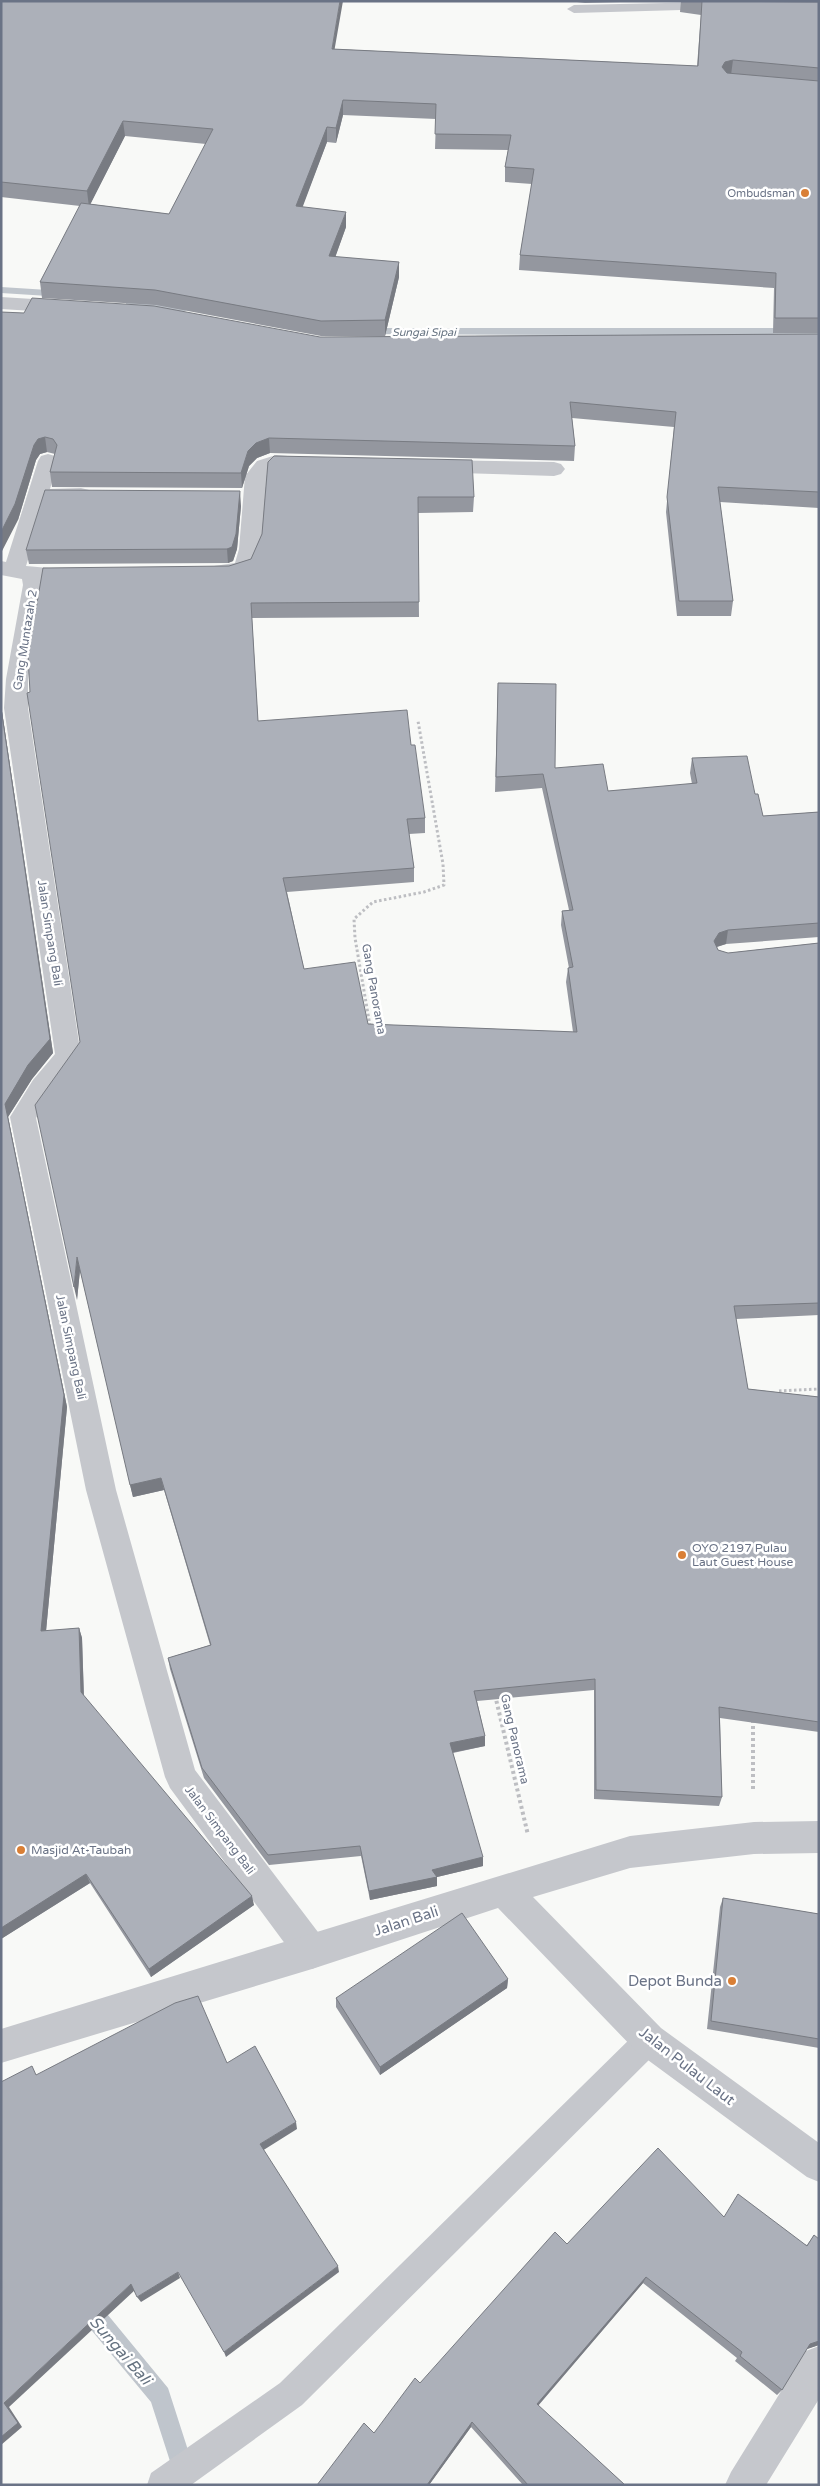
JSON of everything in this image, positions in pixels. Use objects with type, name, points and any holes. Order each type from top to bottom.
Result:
[{"type":"street","points":[[1,303],[88,309]]},
{"type":"street","name":"Gang Muntazah 2","points":[[16,708],[17,679],[34,585],[16,571],[48,461]]},
{"type":"street","points":[[192,572],[230,572],[244,567],[250,549],[245,497],[260,467],[270,462],[319,464]]},
{"type":"street","points":[[417,466],[554,469]]},
{"type":"street","points":[[38,496],[102,495]]},
{"type":"street","points":[[16,571],[70,573]]},
{"type":"street","name":"Jalan Simpang Bali","points":[[16,708],[34,839],[54,954],[68,1056],[42,1087],[23,1117],[101,1490],[181,1777],[312,1952]]},
{"type":"street","name":"Jalan Bali","points":[[1,2046],[312,1952],[502,1890],[630,1852],[754,1838],[819,1837]]},
{"type":"street","name":"Jalan Pulau Laut","points":[[502,1890],[649,2040],[819,2165]]},
{"type":"street","points":[[744,2485],[819,2364]]},
{"type":"lane","points":[[574,9],[723,7]]},
{"type":"lane","points":[[163,2485],[291,2394],[649,2040]]},
{"type":"path","name":"Gang Panorama","points":[[372,1035],[355,938],[354,918],[373,902],[424,892],[444,885],[443,864],[418,721]]},
{"type":"path","points":[[777,1401],[778,1391],[819,1390]]},
{"type":"path","name":"Gang Panorama","points":[[492,1685],[539,1880]]},
{"type":"path","points":[[753,1712],[754,1838]]},
{"type":"building","points":[[1,1],[340,1],[332,49],[698,66],[702,1],[819,2],[819,68],[733,60],[725,62],[722,67],[727,73],[819,81],[819,318],[775,318],[776,273],[520,255],[534,169],[505,167],[511,135],[435,134],[436,104],[343,100],[336,128],[327,127],[296,206],[346,212],[329,256],[399,262],[385,320],[321,321],[155,290],[40,282],[81,203],[169,214],[213,129],[123,121],[87,191],[1,182]]},
{"type":"building","points":[[32,298],[154,306],[320,337],[819,334],[819,492],[718,487],[733,601],[679,601],[667,497],[676,412],[570,402],[575,446],[269,438],[256,443],[248,451],[241,473],[50,472],[57,445],[53,439],[45,437],[38,439],[34,445],[15,504],[1,532],[1,312],[24,313]]},
{"type":"building","points":[[274,456],[472,460],[474,497],[418,497],[419,602],[251,603],[258,721],[407,710],[411,745],[415,745],[425,818],[407,819],[414,868],[283,878],[304,969],[355,962],[368,1024],[577,1032],[568,968],[573,967],[562,911],[573,910],[543,774],[496,777],[498,683],[556,684],[555,768],[603,764],[608,791],[697,783],[692,758],[747,756],[755,794],[758,794],[763,816],[819,812],[819,923],[728,930],[719,933],[714,941],[718,950],[728,953],[819,943],[819,1303],[734,1306],[748,1389],[819,1397],[819,1722],[719,1707],[722,1797],[596,1790],[595,1679],[474,1691],[485,1736],[450,1743],[483,1857],[432,1870],[437,1877],[369,1891],[360,1846],[268,1855],[202,1768],[168,1658],[211,1645],[161,1478],[130,1485],[77,1257],[74,1287],[35,1105],[80,1042],[27,693],[30,692],[28,656],[43,568],[229,566],[251,559],[262,534],[268,462]]},
{"type":"building","points":[[45,490],[240,491],[236,534],[232,547],[227,549],[26,550]]},
{"type":"building","points":[[1,708],[50,1039],[28,1065],[5,1104],[64,1395],[41,1631],[79,1628],[81,1692],[252,1896],[149,1969],[86,1874],[1,1928]]},
{"type":"building","points":[[723,1898],[819,1914],[819,2039],[711,2021]]},
{"type":"building","points":[[462,1913],[508,1979],[380,2067],[336,1998]]},
{"type":"building","points":[[198,1996],[227,2063],[255,2046],[296,2122],[260,2144],[338,2266],[224,2352],[178,2272],[137,2297],[131,2284],[4,2403],[18,2423],[1,2437],[1,2082],[32,2066],[36,2075],[175,2003]]},
{"type":"building","points":[[658,2148],[724,2217],[738,2194],[807,2246],[814,2235],[819,2239],[819,2341],[810,2344],[782,2390],[740,2356],[742,2352],[646,2277],[537,2404],[625,2485],[528,2485],[472,2422],[427,2485],[317,2485],[364,2423],[374,2433],[415,2378],[420,2383],[555,2232],[567,2244]]},
{"type":"waterway","name":"Sungai Sipai","points":[[1,290],[64,294]]},
{"type":"waterway","name":"Sungai Sipai","points":[[130,302],[183,309]]},
{"type":"waterway","name":"Sungai Sipai","points":[[363,332],[819,332]]},
{"type":"waterway","name":"Sungai Bali","points":[[86,2306],[160,2396],[185,2475]]},
{"type":"place","name":"Ombudsman","points":[[805,193]]},
{"type":"place","name":"OYO 2197 Pulau Laut Guest House","points":[[682,1555]]},
{"type":"place","name":"Masjid At-Taubah","points":[[21,1850]]},
{"type":"place","name":"Depot Bunda","points":[[732,1981]]}]
